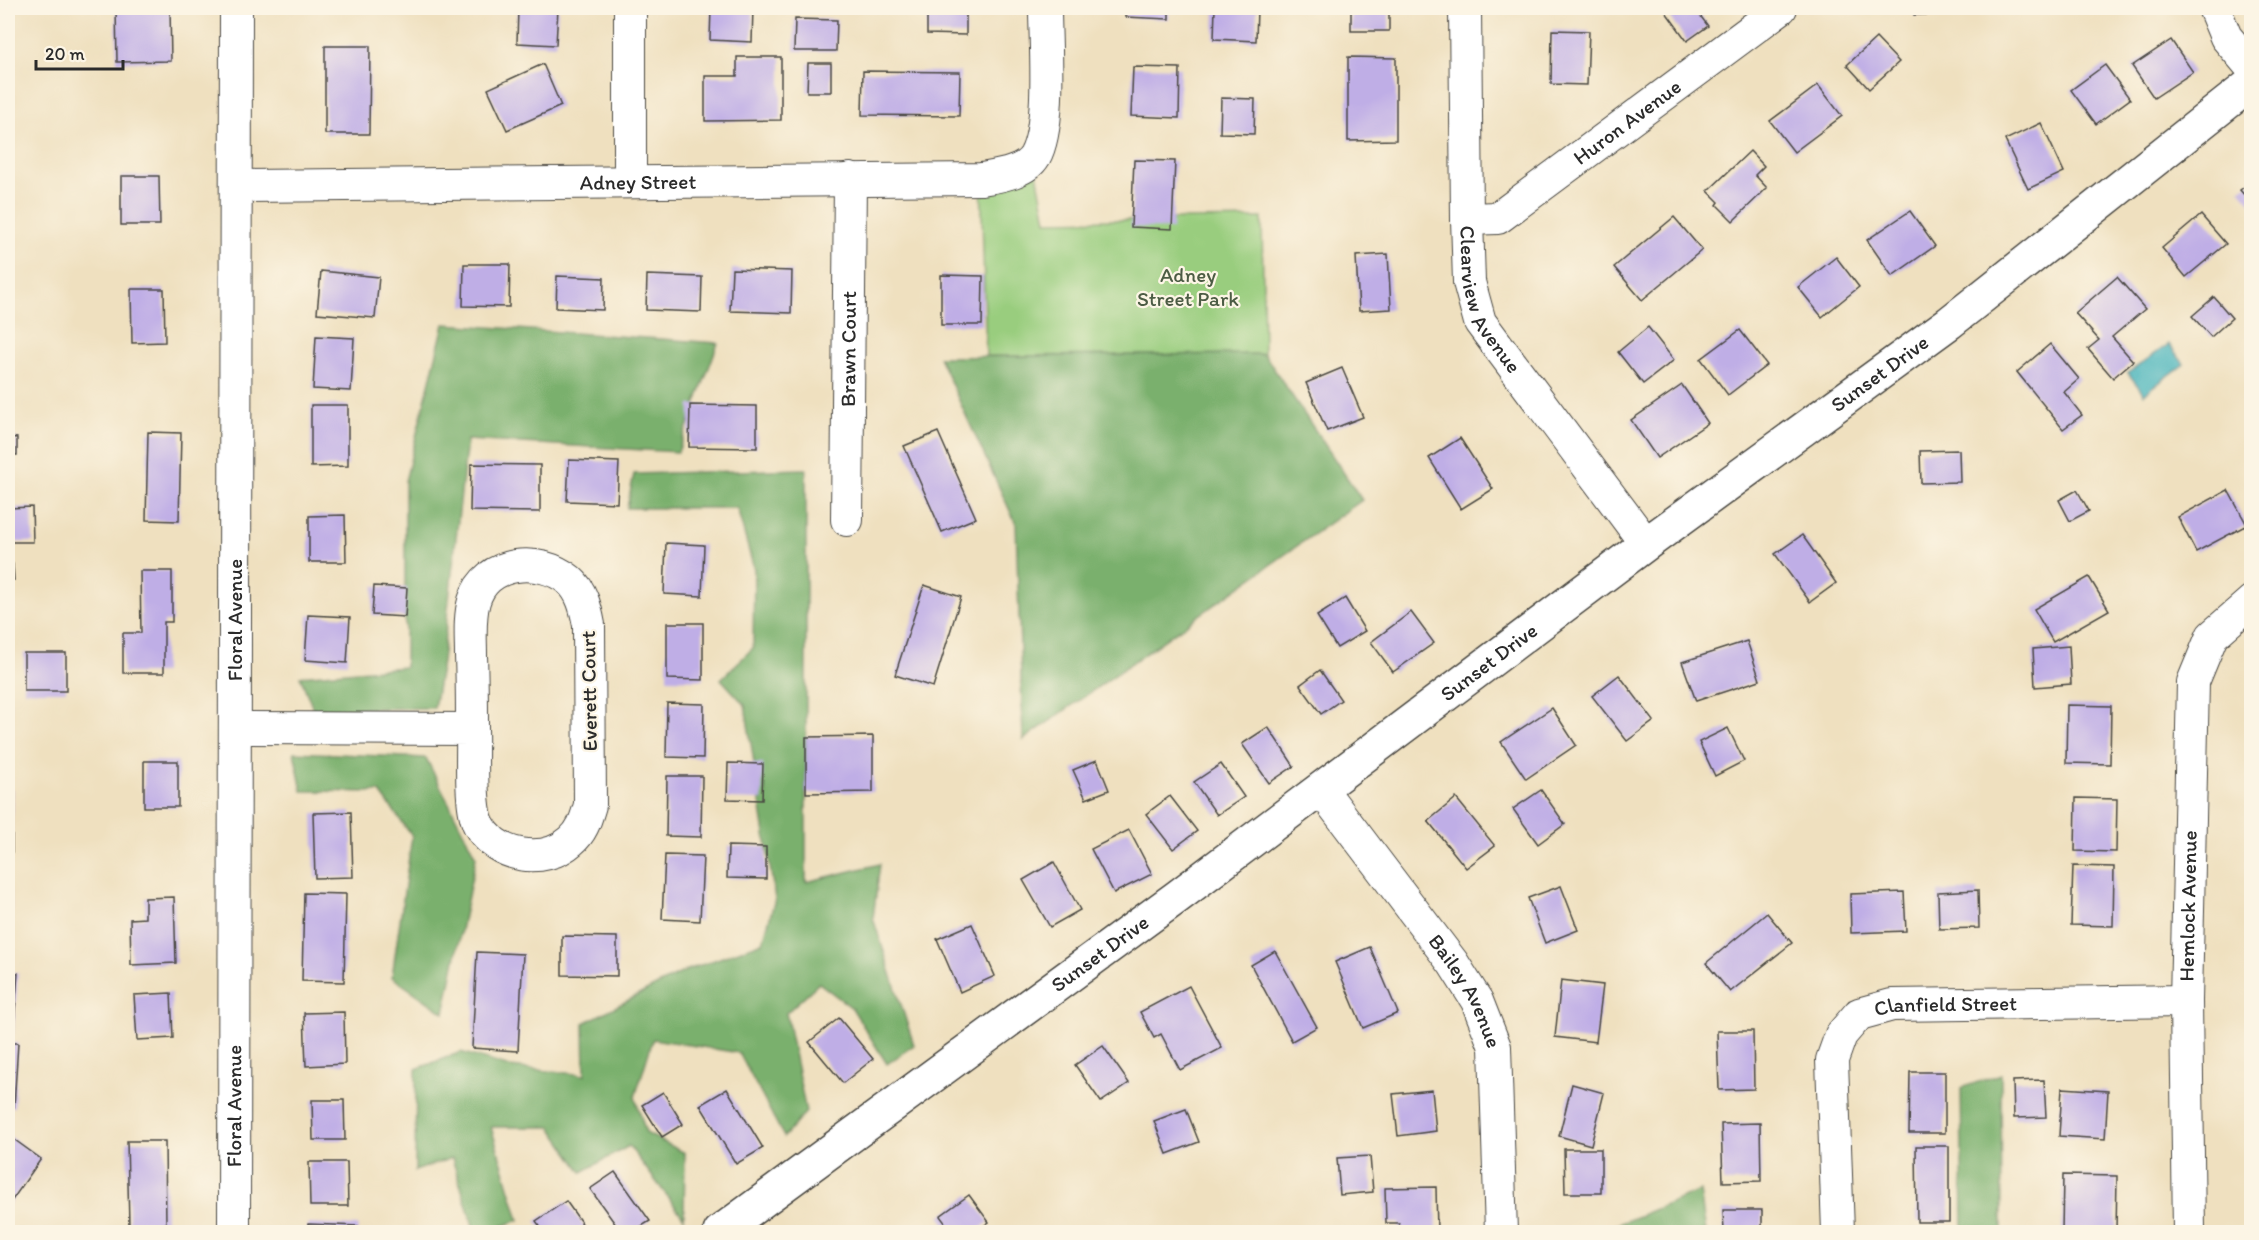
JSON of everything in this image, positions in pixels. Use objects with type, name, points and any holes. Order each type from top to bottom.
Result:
[{"type":"street","name":"Floral Avenue","points":[[234,1233],[236,8]]},
{"type":"street","points":[[630,8],[630,182]]},
{"type":"street","name":"Adney Street","points":[[236,186],[981,179],[1012,173],[1034,157],[1045,123],[1045,8]]},
{"type":"street","name":"Clearview Avenue","points":[[1465,8],[1469,282],[1480,322],[1646,544]]},
{"type":"street","name":"Huron Avenue","points":[[1467,219],[1497,218],[1781,8]]},
{"type":"street","points":[[2214,8],[2226,37],[2252,68]]},
{"type":"street","name":"Sunset Drive","points":[[720,1233],[1321,789],[1646,544],[1949,323],[2252,83]]},
{"type":"street","name":"Brawn Court","points":[[847,520],[849,179]]},
{"type":"street","name":"Everett Court","points":[[528,564],[551,568],[571,581],[584,601],[589,625],[590,805],[584,825],[571,841],[552,852],[531,856],[508,852],[490,840],[478,824],[474,805],[472,729],[471,625],[475,599],[486,580],[505,568],[528,564]]},
{"type":"street","name":"Hemlock Avenue","points":[[2189,1233],[2186,1001],[2193,682],[2212,636],[2252,601]]},
{"type":"street","points":[[236,728],[472,729]]},
{"type":"street","name":"Bailey Avenue","points":[[1321,789],[1453,963],[1477,1001],[1492,1038],[1495,1047],[1501,1233]]},
{"type":"street","name":"Clanfield Street","points":[[1838,1233],[1832,1060],[1841,1035],[1859,1014],[1892,1005],[2186,1001]]},
{"type":"green space","name":"Adney Street Park","points":[[1034,157],[1046,221],[1262,218],[1264,354],[986,356],[981,179]]},
{"type":"green space","points":[[444,324],[718,343],[678,452],[467,440],[442,662],[434,708],[313,709],[300,676],[405,667],[405,481]]},
{"type":"green space","points":[[1264,354],[1362,500],[1023,740],[1016,524],[939,357]]},
{"type":"green space","points":[[806,469],[806,882],[880,864],[873,918],[914,1045],[887,1064],[852,1008],[819,983],[786,1013],[806,1112],[784,1137],[739,1053],[653,1039],[635,1097],[646,1133],[685,1153],[684,1218],[629,1146],[582,1172],[551,1127],[491,1127],[519,1220],[487,1232],[475,1232],[452,1158],[415,1171],[416,1069],[461,1052],[510,1067],[585,1075],[584,1023],[685,971],[763,942],[775,899],[745,705],[721,679],[753,648],[754,569],[737,508],[627,508],[634,474]]},
{"type":"green space","points":[[294,752],[426,758],[476,857],[444,1013],[392,977],[412,836],[380,792],[302,791]]},
{"type":"green space","points":[[2001,1074],[2002,1232],[1963,1232],[1961,1088]]},
{"type":"green space","points":[[1700,1191],[1706,1232],[1599,1232]]},
{"type":"water","points":[[2169,344],[2184,364],[2144,394],[2128,373]]},
{"type":"building","points":[[116,8],[170,8],[171,61],[117,62]]},
{"type":"building","points":[[518,8],[558,8],[556,45],[517,43]]},
{"type":"building","points":[[711,8],[753,8],[752,42],[710,40]]},
{"type":"building","points":[[927,8],[966,8],[966,35],[927,34]]},
{"type":"building","points":[[1125,8],[1169,8],[1169,19],[1125,17]]},
{"type":"building","points":[[1215,8],[1257,8],[1256,41],[1214,39]]},
{"type":"building","points":[[1351,8],[1389,8],[1389,31],[1351,31]]},
{"type":"building","points":[[1663,8],[1700,8],[1696,10],[1708,26],[1687,41]]},
{"type":"building","points":[[1913,8],[1953,8],[1954,14],[1914,15]]},
{"type":"building","points":[[795,19],[837,20],[836,51],[794,51]]},
{"type":"building","points":[[1552,30],[1589,31],[1587,85],[1551,84]]},
{"type":"building","points":[[1876,38],[1899,62],[1869,89],[1847,65]]},
{"type":"building","points":[[2171,40],[2193,72],[2154,98],[2132,66]]},
{"type":"building","points":[[325,46],[370,46],[369,134],[325,134]]},
{"type":"building","points":[[737,57],[781,57],[781,120],[705,121],[705,76],[737,76]]},
{"type":"building","points":[[1348,57],[1396,58],[1396,140],[1348,141]]},
{"type":"building","points":[[808,63],[831,63],[831,92],[807,92]]},
{"type":"building","points":[[543,64],[561,106],[507,130],[488,89]]},
{"type":"building","points":[[2105,65],[2130,99],[2096,124],[2071,90]]},
{"type":"building","points":[[1133,67],[1180,68],[1179,118],[1131,116]]},
{"type":"building","points":[[863,71],[960,72],[959,116],[862,115]]},
{"type":"building","points":[[1818,85],[1842,116],[1794,152],[1770,121]]},
{"type":"building","points":[[1221,98],[1255,99],[1254,134],[1220,133]]},
{"type":"building","points":[[2041,123],[2064,172],[2028,189],[2005,140]]},
{"type":"building","points":[[1750,151],[1764,166],[1755,175],[1767,188],[1733,221],[1717,205],[1719,202],[1708,191]]},
{"type":"building","points":[[1134,160],[1175,161],[1172,229],[1131,227]]},
{"type":"building","points":[[121,176],[159,176],[160,225],[121,225]]},
{"type":"building","points":[[2252,181],[2252,204],[2240,190]]},
{"type":"building","points":[[1910,211],[1935,246],[1892,276],[1867,240]]},
{"type":"building","points":[[2201,215],[2226,244],[2186,277],[2162,248]]},
{"type":"building","points":[[1674,217],[1702,250],[1642,300],[1614,267]]},
{"type":"building","points":[[1388,254],[1391,309],[1359,311],[1356,256]]},
{"type":"building","points":[[1836,257],[1859,287],[1822,317],[1798,287]]},
{"type":"building","points":[[464,264],[510,264],[509,307],[463,306]]},
{"type":"building","points":[[732,269],[792,271],[791,313],[730,311]]},
{"type":"building","points":[[321,271],[379,277],[375,318],[317,313]]},
{"type":"building","points":[[647,275],[702,277],[701,312],[646,310]]},
{"type":"building","points":[[941,275],[983,276],[982,325],[941,325]]},
{"type":"building","points":[[557,276],[604,278],[603,310],[556,308]]},
{"type":"building","points":[[2117,277],[2145,309],[2112,337],[2133,361],[2113,378],[2088,349],[2099,340],[2075,313]]},
{"type":"building","points":[[131,289],[164,289],[165,342],[132,343]]},
{"type":"building","points":[[2214,297],[2232,318],[2211,337],[2192,316]]},
{"type":"building","points":[[1648,327],[1674,360],[1643,384],[1618,352]]},
{"type":"building","points":[[1740,330],[1767,365],[1728,395],[1701,359]]},
{"type":"building","points":[[316,336],[354,338],[351,391],[313,389]]},
{"type":"building","points":[[2050,344],[2079,379],[2064,392],[2082,415],[2063,429],[2017,372]]},
{"type":"building","points":[[1342,368],[1363,417],[1327,431],[1306,383]]},
{"type":"building","points":[[1682,385],[1708,423],[1657,458],[1631,420]]},
{"type":"building","points":[[311,405],[348,405],[348,466],[311,467]]},
{"type":"building","points":[[690,405],[757,406],[757,448],[689,447]]},
{"type":"building","points":[[148,432],[181,433],[179,521],[146,520]]},
{"type":"building","points":[[938,432],[976,518],[942,532],[904,446]]},
{"type":"building","points":[[8,437],[17,438],[17,455],[8,455]]},
{"type":"building","points":[[1460,438],[1493,489],[1461,509],[1429,458]]},
{"type":"building","points":[[1959,450],[1960,482],[1921,483],[1920,451]]},
{"type":"building","points":[[569,460],[619,462],[617,503],[567,501]]},
{"type":"building","points":[[471,464],[540,465],[540,512],[470,511]]},
{"type":"building","points":[[2077,490],[2089,511],[2070,521],[2059,500]]},
{"type":"building","points":[[2228,490],[2247,525],[2196,552],[2178,517]]},
{"type":"building","points":[[32,507],[33,542],[8,542],[8,508]]},
{"type":"building","points":[[345,515],[346,562],[309,562],[309,516]]},
{"type":"building","points":[[1802,535],[1836,583],[1810,602],[1775,554]]},
{"type":"building","points":[[666,543],[704,545],[702,596],[664,594]]},
{"type":"building","points":[[8,564],[13,564],[14,580],[8,581]]},
{"type":"building","points":[[140,571],[172,571],[172,622],[164,622],[164,673],[123,673],[123,633],[141,633]]},
{"type":"building","points":[[2089,577],[2109,610],[2053,642],[2034,609]]},
{"type":"building","points":[[924,585],[961,597],[933,687],[895,675]]},
{"type":"building","points":[[374,586],[407,588],[405,617],[372,615]]},
{"type":"building","points":[[1345,598],[1365,631],[1337,648],[1317,616]]},
{"type":"building","points":[[1411,612],[1434,643],[1393,672],[1371,642]]},
{"type":"building","points":[[308,615],[350,617],[347,663],[305,660]]},
{"type":"building","points":[[667,623],[703,623],[703,680],[667,679]]},
{"type":"building","points":[[1747,641],[1760,680],[1696,701],[1682,662]]},
{"type":"building","points":[[2069,646],[2071,684],[2035,687],[2033,649]]},
{"type":"building","points":[[24,653],[66,653],[66,691],[24,691]]},
{"type":"building","points":[[1320,670],[1341,700],[1321,714],[1300,685]]},
{"type":"building","points":[[1619,675],[1654,721],[1627,741],[1592,696]]},
{"type":"building","points":[[8,703],[11,703],[12,760],[8,761]]},
{"type":"building","points":[[667,703],[704,704],[703,758],[666,757]]},
{"type":"building","points":[[2067,705],[2111,706],[2110,764],[2066,763]]},
{"type":"building","points":[[1552,708],[1576,745],[1526,779],[1501,742]]},
{"type":"building","points":[[1268,727],[1294,766],[1269,783],[1242,744]]},
{"type":"building","points":[[1728,728],[1744,761],[1715,776],[1699,742]]},
{"type":"building","points":[[873,736],[873,792],[806,793],[806,737]]},
{"type":"building","points":[[1097,760],[1109,790],[1086,799],[1073,770]]},
{"type":"building","points":[[144,761],[178,761],[178,807],[144,807]]},
{"type":"building","points":[[728,763],[763,764],[762,800],[727,799]]},
{"type":"building","points":[[1221,764],[1244,797],[1217,815],[1194,782]]},
{"type":"building","points":[[667,776],[702,776],[701,837],[666,836]]},
{"type":"building","points":[[8,789],[12,789],[12,852],[8,852]]},
{"type":"building","points":[[1541,790],[1565,824],[1538,844],[1513,809]]},
{"type":"building","points":[[1170,796],[1197,831],[1173,849],[1146,814]]},
{"type":"building","points":[[1456,798],[1495,846],[1466,868],[1428,821]]},
{"type":"building","points":[[2076,798],[2117,799],[2116,852],[2075,851]]},
{"type":"building","points":[[351,812],[353,877],[315,878],[313,813]]},
{"type":"building","points":[[1129,830],[1152,874],[1114,893],[1091,849]]},
{"type":"building","points":[[728,846],[766,847],[766,879],[727,878]]},
{"type":"building","points":[[665,855],[703,856],[700,921],[662,919]]},
{"type":"building","points":[[1054,862],[1080,910],[1050,927],[1023,880]]},
{"type":"building","points":[[2073,866],[2114,867],[2113,926],[2071,925]]},
{"type":"building","points":[[1561,886],[1578,930],[1545,943],[1528,898]]},
{"type":"building","points":[[8,890],[11,890],[12,950],[8,950]]},
{"type":"building","points":[[1978,890],[1979,928],[1939,929],[1938,892]]},
{"type":"building","points":[[1904,892],[1906,931],[1851,933],[1850,894]]},
{"type":"building","points":[[304,893],[346,894],[344,982],[302,981]]},
{"type":"building","points":[[174,897],[176,963],[131,965],[130,919],[145,918],[145,898]]},
{"type":"building","points":[[1767,913],[1792,943],[1730,992],[1706,963]]},
{"type":"building","points":[[972,924],[995,976],[960,992],[937,939]]},
{"type":"building","points":[[562,936],[617,937],[617,976],[562,975]]},
{"type":"building","points":[[1370,947],[1398,1013],[1363,1028],[1335,962]]},
{"type":"building","points":[[1275,951],[1317,1027],[1292,1041],[1251,965]]},
{"type":"building","points":[[477,952],[523,954],[518,1051],[472,1048]]},
{"type":"building","points":[[8,972],[18,973],[13,1036],[8,1036]]},
{"type":"building","points":[[1561,980],[1603,985],[1596,1042],[1555,1037]]},
{"type":"building","points":[[1189,986],[1222,1048],[1180,1070],[1161,1034],[1154,1038],[1140,1012]]},
{"type":"building","points":[[171,993],[173,1038],[137,1040],[134,995]]},
{"type":"building","points":[[344,1012],[345,1064],[306,1066],[304,1013]]},
{"type":"building","points":[[839,1018],[873,1059],[843,1083],[809,1042]]},
{"type":"building","points":[[1717,1031],[1753,1031],[1754,1089],[1719,1090]]},
{"type":"building","points":[[8,1043],[18,1043],[14,1107],[8,1107]]},
{"type":"building","points":[[1103,1046],[1129,1083],[1101,1102],[1075,1065]]},
{"type":"building","points":[[1910,1072],[1945,1072],[1945,1133],[1909,1133]]},
{"type":"building","points":[[2044,1080],[2046,1117],[2014,1118],[2013,1081]]},
{"type":"building","points":[[1572,1084],[1604,1093],[1591,1145],[1559,1136]]},
{"type":"building","points":[[2062,1088],[2108,1091],[2105,1139],[2059,1136]]},
{"type":"building","points":[[727,1089],[763,1148],[736,1164],[700,1105]]},
{"type":"building","points":[[1432,1090],[1436,1131],[1398,1136],[1393,1094]]},
{"type":"building","points":[[663,1092],[683,1124],[662,1137],[642,1105]]},
{"type":"building","points":[[312,1100],[344,1100],[345,1140],[313,1140]]},
{"type":"building","points":[[1186,1109],[1199,1142],[1167,1154],[1154,1121]]},
{"type":"building","points":[[1760,1123],[1761,1181],[1723,1182],[1721,1124]]},
{"type":"building","points":[[8,1135],[41,1159],[8,1206]]},
{"type":"building","points":[[127,1141],[165,1141],[166,1225],[129,1225]]},
{"type":"building","points":[[1916,1146],[1949,1146],[1949,1222],[1917,1222]]},
{"type":"building","points":[[1564,1149],[1601,1149],[1601,1193],[1565,1193]]},
{"type":"building","points":[[1370,1156],[1373,1192],[1340,1195],[1337,1158]]},
{"type":"building","points":[[309,1162],[347,1162],[348,1206],[310,1206]]},
{"type":"building","points":[[615,1172],[650,1221],[632,1232],[621,1232],[590,1189]]},
{"type":"building","points":[[2063,1175],[2117,1176],[2116,1232],[2062,1232]]},
{"type":"building","points":[[1436,1187],[1437,1232],[1399,1232],[1399,1223],[1386,1223],[1385,1188]]},
{"type":"building","points":[[969,1195],[989,1222],[975,1232],[934,1232],[946,1224],[940,1216]]},
{"type":"building","points":[[566,1201],[588,1232],[544,1232],[536,1221]]},
{"type":"building","points":[[1723,1210],[1762,1210],[1762,1232],[1724,1232]]},
{"type":"building","points":[[308,1224],[358,1226],[357,1232],[307,1232]]}]
